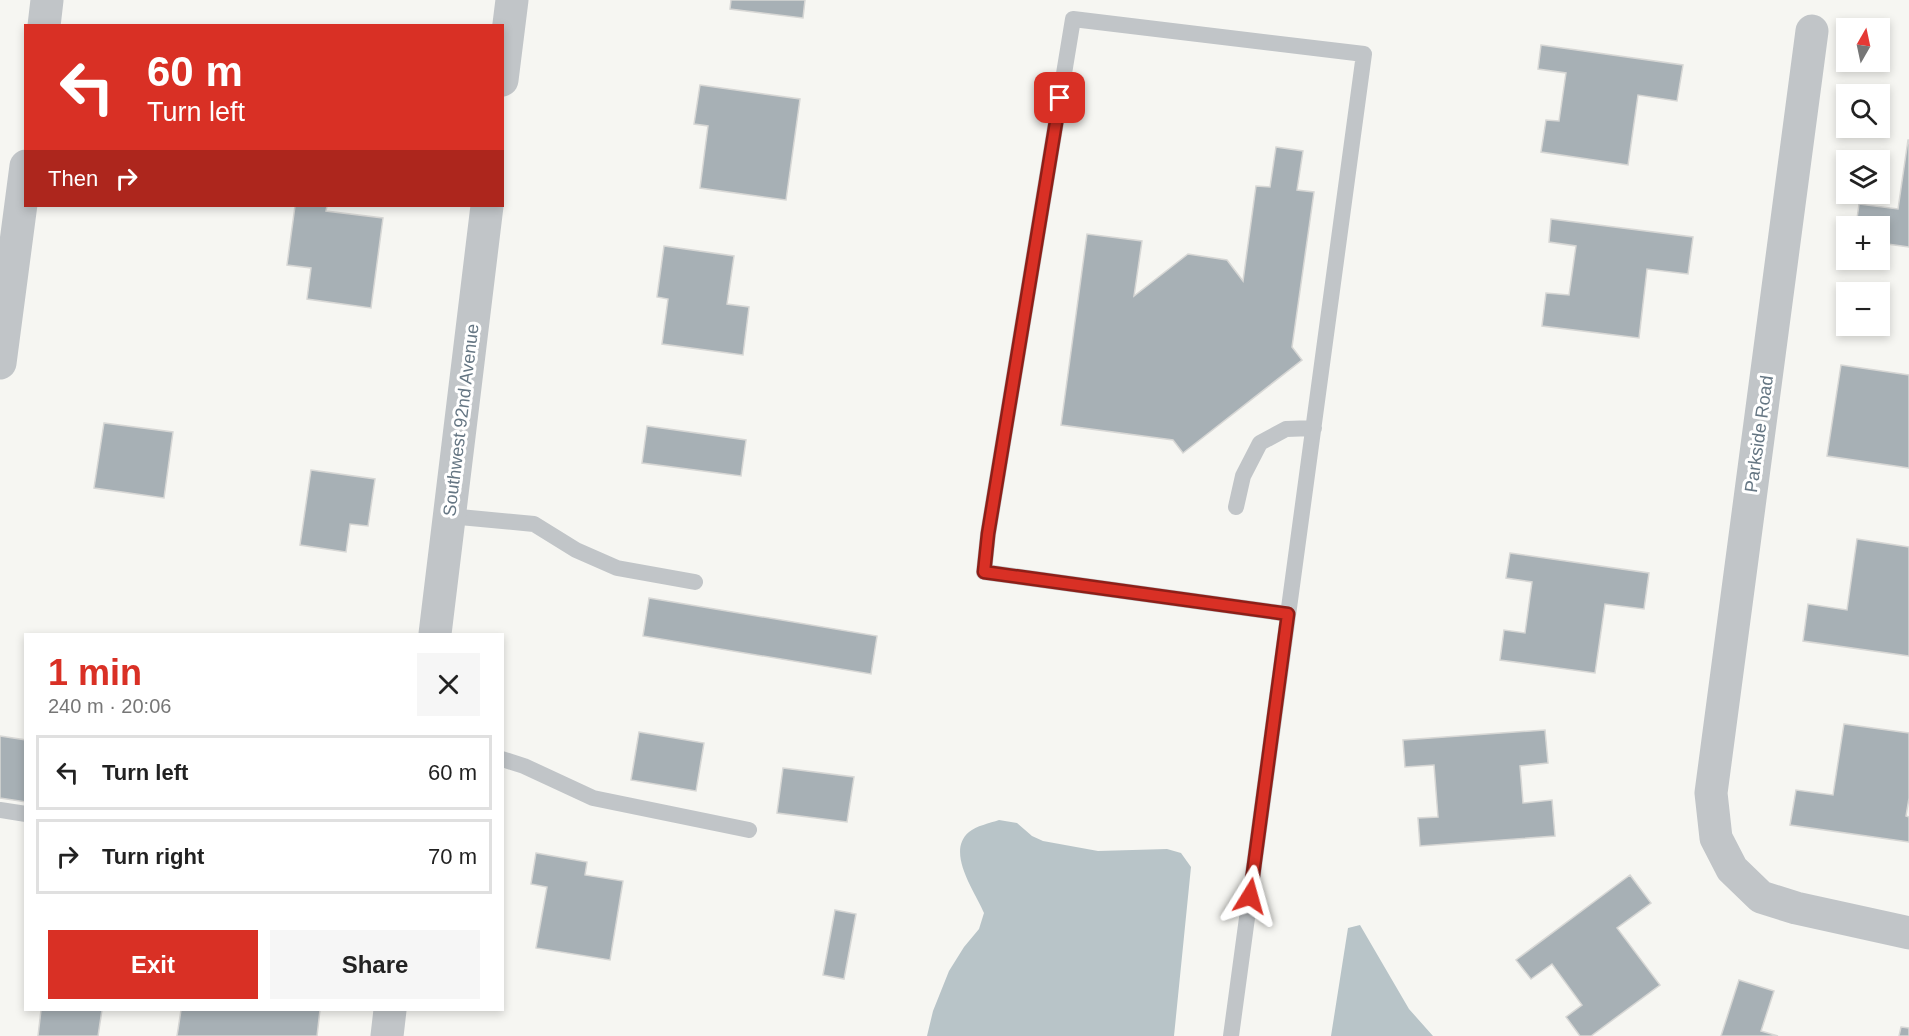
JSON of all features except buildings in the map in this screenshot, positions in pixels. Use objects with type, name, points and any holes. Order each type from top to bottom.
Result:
[{"type":"street","points":[[44,24],[47,0]]},
{"type":"street","points":[[504,64],[512,0]]},
{"type":"street","name":"Parkside Road","points":[[1812,31],[1711,793],[1716,838],[1732,869],[1761,897],[1796,908],[1909,933]]},
{"type":"street","points":[[0,363],[24,181]]},
{"type":"street","name":"Southwest 92nd Avenue","points":[[435,633],[487,207]]},
{"type":"street","points":[[387,1036],[390,1011]]},
{"type":"lane","points":[[1231,1036],[1364,54],[1073,18],[988,534],[984,572],[1288,614]]},
{"type":"lane","points":[[1236,507],[1243,476],[1260,443],[1286,429],[1314,428]]},
{"type":"lane","points":[[449,516],[534,524],[576,550],[617,568],[695,582]]},
{"type":"lane","points":[[504,760],[524,766],[593,798],[749,830]]},
{"type":"lane","points":[[0,810],[24,814]]},
{"type":"shaded area","points":[[999,820],[1017,823],[1032,836],[1043,841],[1098,851],[1167,849],[1181,853],[1191,867],[1174,1036],[927,1036],[933,1011],[949,971],[979,929],[984,913],[964,872],[960,850],[962,840],[972,830]]},
{"type":"shaded area","points":[[1360,925],[1409,1009],[1433,1036],[1331,1036],[1348,928]]},
{"type":"route","points":[[1060,98],[988,534],[984,572],[1288,614],[1250,896]]}]
